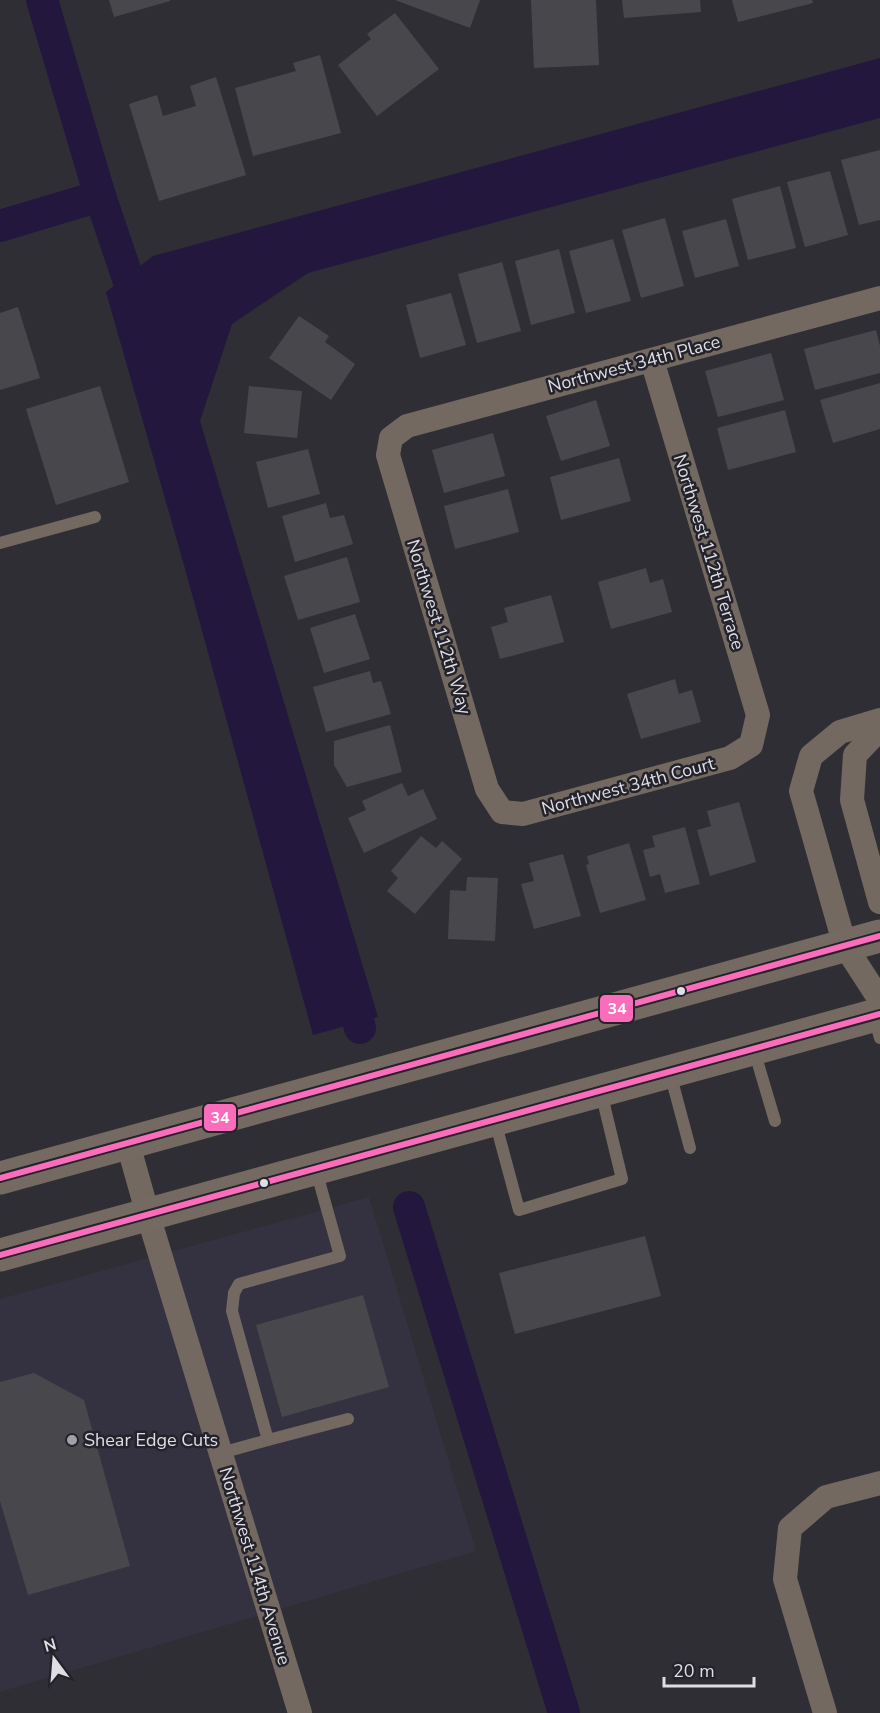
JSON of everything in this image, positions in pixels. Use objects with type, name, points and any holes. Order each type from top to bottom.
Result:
[{"type":"main road","points":[[0,1178],[880,936]]},
{"type":"main road","points":[[0,1256],[878,1017]]},
{"type":"street","name":"Northwest 34th Place","points":[[391,438],[407,426],[880,298]]},
{"type":"street","name":"Northwest 112th Terrace","points":[[652,360],[758,715],[751,745]]},
{"type":"street","name":"Northwest 112th Way","points":[[391,438],[388,455],[487,789],[502,812]]},
{"type":"street","points":[[878,1017],[845,946],[801,791],[811,756],[840,732],[880,720]]},
{"type":"street","points":[[880,729],[855,755],[852,800],[880,903]]},
{"type":"street","name":"Northwest 34th Court","points":[[502,812],[523,814],[730,758],[751,745]]},
{"type":"street","name":"Northwest 114th Avenue","points":[[128,1144],[300,1713]]},
{"type":"street","points":[[825,1713],[785,1579],[790,1528],[826,1497],[880,1483]]},
{"type":"lane","points":[[0,543],[95,517]]},
{"type":"lane","points":[[754,1049],[775,1121]]},
{"type":"lane","points":[[670,1072],[690,1148]]},
{"type":"lane","points":[[495,1120],[519,1210],[622,1179],[600,1091]]},
{"type":"lane","points":[[268,1440],[232,1311],[234,1293],[239,1284],[340,1256],[316,1169]]},
{"type":"lane","points":[[220,1453],[348,1419]]},
{"type":"shaded area","points":[[880,58],[880,118],[308,273],[232,324],[200,421],[378,1017],[313,1035],[184,565],[106,292],[153,256]]},
{"type":"shaded area","points":[[369,1197],[476,1551],[0,1692],[0,1299]]},
{"type":"building","points":[[109,0],[170,0],[170,1],[114,17]]},
{"type":"building","points":[[395,0],[480,0],[470,28]]},
{"type":"building","points":[[531,0],[596,0],[599,65],[534,68]]},
{"type":"building","points":[[622,0],[700,0],[701,12],[624,18]]},
{"type":"building","points":[[732,0],[812,0],[813,3],[738,22]]},
{"type":"building","points":[[395,13],[439,69],[377,116],[338,65],[371,39],[367,34]]},
{"type":"building","points":[[320,55],[341,133],[253,156],[235,88],[296,71],[293,63]]},
{"type":"building","points":[[216,77],[246,175],[159,201],[129,104],[157,95],[163,116],[196,106],[190,86]]},
{"type":"building","points":[[880,150],[880,220],[859,225],[841,160]]},
{"type":"building","points":[[830,171],[848,235],[805,247],[787,182]]},
{"type":"building","points":[[780,186],[796,248],[748,260],[732,199]]},
{"type":"building","points":[[665,218],[684,286],[641,298],[622,230]]},
{"type":"building","points":[[726,219],[739,266],[695,278],[682,231]]},
{"type":"building","points":[[613,239],[631,301],[586,313],[569,251]]},
{"type":"building","points":[[559,249],[575,313],[531,325],[515,261]]},
{"type":"building","points":[[502,262],[521,331],[477,343],[458,274]]},
{"type":"building","points":[[451,293],[466,345],[420,358],[406,305]]},
{"type":"building","points":[[18,307],[40,378],[0,390],[0,313]]},
{"type":"building","points":[[299,316],[329,336],[325,342],[355,364],[331,400],[269,358]]},
{"type":"building","points":[[876,330],[880,346],[880,373],[815,390],[804,349]]},
{"type":"building","points":[[771,353],[784,400],[718,417],[705,371]]},
{"type":"building","points":[[880,383],[880,429],[833,443],[820,400]]},
{"type":"building","points":[[100,386],[129,482],[56,505],[26,409]]},
{"type":"building","points":[[249,386],[302,391],[297,438],[244,433]]},
{"type":"building","points":[[596,400],[610,446],[561,461],[546,416]]},
{"type":"building","points":[[785,410],[796,452],[728,470],[717,428]]},
{"type":"building","points":[[493,433],[505,476],[444,493],[432,450]]},
{"type":"building","points":[[308,449],[320,494],[268,508],[256,462]]},
{"type":"building","points":[[619,458],[631,501],[561,520],[550,477]]},
{"type":"building","points":[[508,489],[519,532],[455,549],[444,506]]},
{"type":"building","points":[[326,503],[330,518],[344,515],[353,544],[295,562],[282,516]]},
{"type":"building","points":[[347,557],[360,602],[298,620],[284,576]]},
{"type":"building","points":[[646,568],[650,583],[663,579],[672,612],[611,629],[598,582]]},
{"type":"building","points":[[551,595],[564,642],[500,659],[491,627],[508,622],[504,608]]},
{"type":"building","points":[[355,614],[370,659],[324,673],[310,628]]},
{"type":"building","points":[[370,671],[373,683],[381,681],[391,714],[326,732],[313,687]]},
{"type":"building","points":[[675,679],[679,694],[692,690],[701,722],[641,739],[627,694]]},
{"type":"building","points":[[390,725],[402,772],[347,787],[334,765],[334,741]]},
{"type":"building","points":[[402,783],[408,796],[423,789],[437,819],[364,853],[348,818],[366,810],[362,801]]},
{"type":"building","points":[[739,802],[756,862],[710,876],[697,830],[711,826],[707,811]]},
{"type":"building","points":[[685,827],[700,884],[665,893],[660,874],[650,877],[643,850],[655,847],[652,836]]},
{"type":"building","points":[[421,836],[436,848],[442,841],[462,859],[415,914],[387,891],[398,878],[391,871]]},
{"type":"building","points":[[629,843],[646,900],[600,913],[586,865],[589,864],[587,856]]},
{"type":"building","points":[[563,854],[581,916],[534,929],[521,884],[534,881],[529,863]]},
{"type":"building","points":[[467,877],[498,878],[495,941],[448,939],[450,890],[466,891]]},
{"type":"building","points":[[645,1236],[661,1296],[515,1334],[499,1273]]},
{"type":"building","points":[[363,1295],[389,1387],[282,1417],[256,1325]]},
{"type":"building","points":[[34,1373],[84,1400],[130,1566],[28,1595],[0,1501],[0,1382]]},
{"type":"waterway","points":[[42,0],[100,196],[141,317]]},
{"type":"waterway","points":[[0,226],[100,196]]},
{"type":"waterway","points":[[346,981],[360,1028]]},
{"type":"waterway","points":[[409,1207],[564,1713]]},
{"type":"transit line","name":"34","points":[[0,1178],[880,936]]},
{"type":"transit line","name":"34","points":[[0,1255],[880,1014]]},
{"type":"place","name":"Shear Edge Cuts","points":[[72,1440]]}]
